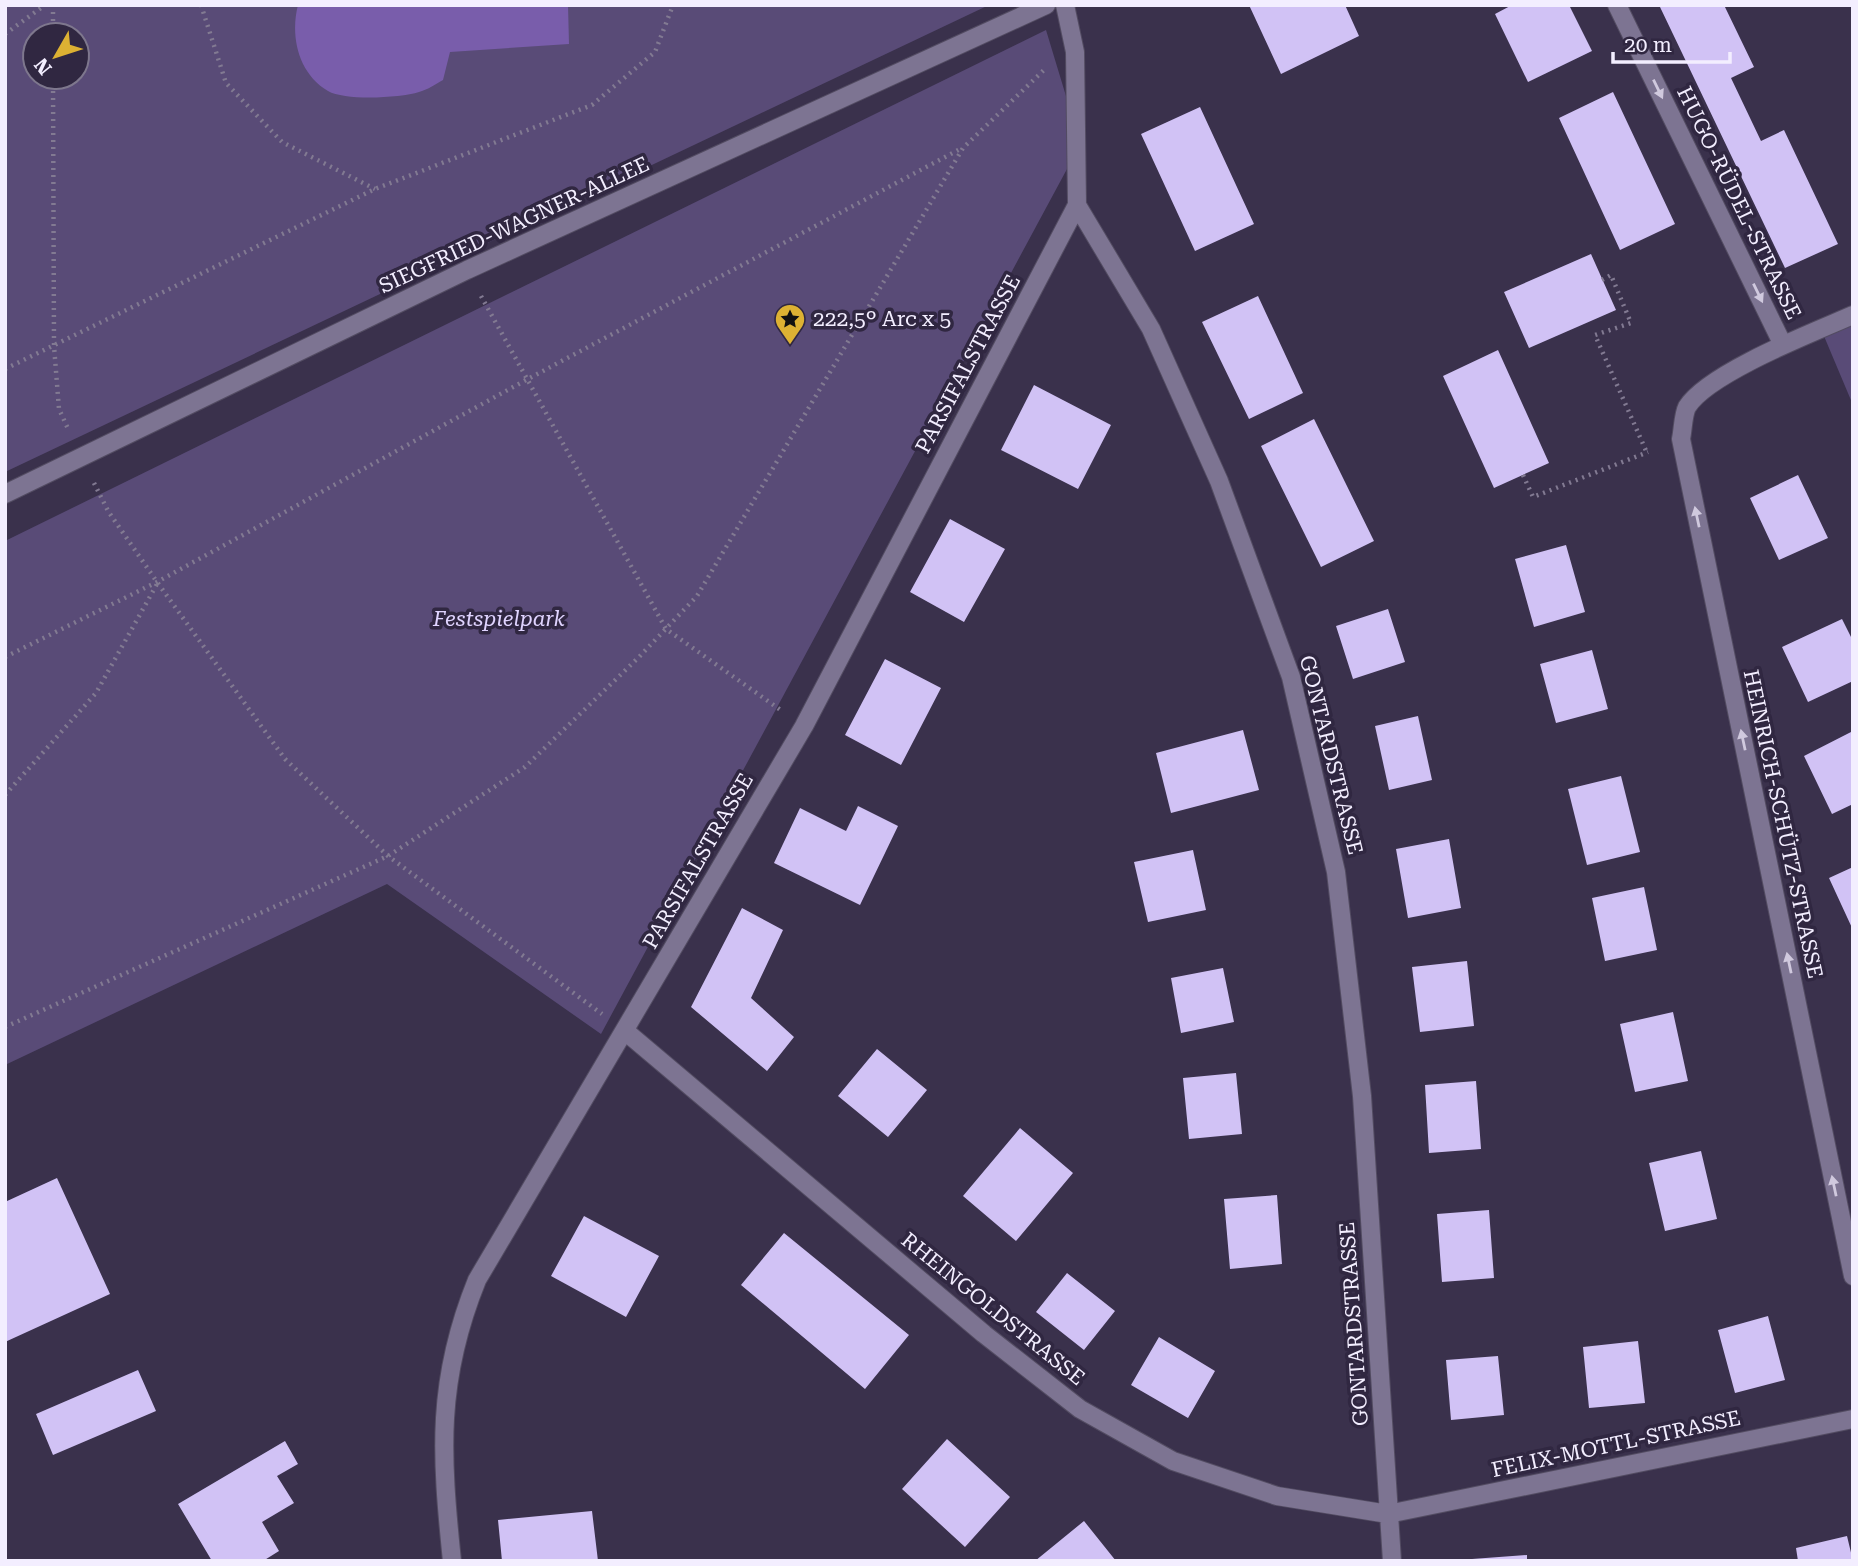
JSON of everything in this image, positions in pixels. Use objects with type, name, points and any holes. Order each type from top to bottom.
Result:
[{"type":"street","name":"SIEGFRIED-WAGNER-ALLEE","points":[[5,494],[467,270],[1046,5]]},
{"type":"street","points":[[1065,5],[1075,52],[1077,205]]},
{"type":"street","name":"HUGO-RÜDEL-STRASSE","points":[[1617,5],[1783,345]]},
{"type":"street","name":"PARSIFALSTRASSE","points":[[452,1561],[444,1486],[444,1404],[452,1357],[465,1309],[497,1244],[804,726],[1077,205]]},
{"type":"street","name":"GONTARDSTRASSE","points":[[1077,205],[1151,329],[1219,481],[1292,677],[1336,872],[1351,1003],[1363,1110],[1392,1561]]},
{"type":"street","points":[[1783,345],[1853,315]]},
{"type":"street","name":"HEINRICH-SCHÜTZ-STRASSE","points":[[1783,345],[1707,387],[1686,408],[1681,439],[1853,1276]]},
{"type":"street","name":"RHEINGOLDSTRASSE","points":[[625,1031],[984,1334],[1080,1409],[1173,1461],[1278,1496],[1388,1514]]},
{"type":"street","name":"FELIX-MOTTL-STRASSE","points":[[1388,1514],[1853,1419]]},
{"type":"path","points":[[5,34],[45,5]]},
{"type":"path","points":[[201,5],[226,83],[282,142],[375,189]]},
{"type":"path","points":[[5,369],[375,189],[592,105],[655,52],[673,5]]},
{"type":"path","points":[[5,1027],[388,856],[524,766],[697,596],[962,148],[1042,70],[1075,52]]},
{"type":"path","points":[[53,91],[54,346],[59,409],[108,511],[285,759],[388,856],[625,1031]]},
{"type":"path","points":[[5,657],[158,582],[526,380],[962,148]]},
{"type":"path","points":[[467,270],[666,629],[804,726]]},
{"type":"path","points":[[1602,280],[1611,275],[1630,323],[1595,335],[1647,453]]},
{"type":"path","points":[[1522,475],[1532,497],[1681,439]]},
{"type":"path","points":[[5,796],[96,693],[158,582]]},
{"type":"green space","points":[[5,5],[989,5],[5,472]]},
{"type":"green space","name":"Festspielpark","points":[[1046,30],[1069,106],[1067,169],[601,1034],[387,884],[5,1065],[5,541]]},
{"type":"green space","points":[[1853,316],[1853,405],[1821,329]]},
{"type":"shaded area","points":[[298,5],[568,5],[569,44],[450,52],[443,80],[425,90],[386,97],[347,96],[328,91],[303,64],[296,41]]},
{"type":"building","points":[[1249,5],[1345,5],[1359,36],[1281,74]]},
{"type":"building","points":[[1512,5],[1569,5],[1592,51],[1528,82],[1495,14]]},
{"type":"building","points":[[1724,5],[1754,67],[1731,78],[1761,141],[1784,130],[1838,244],[1785,268],[1660,7]]},
{"type":"building","points":[[1613,92],[1675,224],[1620,250],[1559,118]]},
{"type":"building","points":[[1200,107],[1254,224],[1195,251],[1141,134]]},
{"type":"building","points":[[1591,254],[1616,310],[1529,348],[1504,292]]},
{"type":"building","points":[[1258,296],[1303,393],[1249,419],[1202,322]]},
{"type":"building","points":[[1498,350],[1549,463],[1494,488],[1443,376]]},
{"type":"building","points":[[1034,385],[1111,425],[1078,489],[1001,450]]},
{"type":"building","points":[[1314,419],[1374,541],[1321,567],[1261,446]]},
{"type":"building","points":[[1798,475],[1828,538],[1779,560],[1750,498]]},
{"type":"building","points":[[950,519],[1005,549],[964,622],[910,592]]},
{"type":"building","points":[[1566,545],[1585,612],[1534,627],[1515,559]]},
{"type":"building","points":[[1388,609],[1405,662],[1353,679],[1336,626]]},
{"type":"building","points":[[1842,619],[1853,641],[1853,681],[1808,702],[1782,647]]},
{"type":"building","points":[[1592,650],[1608,709],[1556,723],[1540,664]]},
{"type":"building","points":[[885,659],[941,688],[901,765],[845,735]]},
{"type":"building","points":[[1418,716],[1432,780],[1389,790],[1375,726]]},
{"type":"building","points":[[1243,730],[1259,790],[1171,813],[1156,753]]},
{"type":"building","points":[[1851,732],[1853,804],[1832,814],[1804,756]]},
{"type":"building","points":[[1621,776],[1640,852],[1587,865],[1568,789]]},
{"type":"building","points":[[858,806],[898,826],[860,905],[774,863],[800,808],[846,831]]},
{"type":"building","points":[[1449,839],[1461,908],[1408,918],[1396,849]]},
{"type":"building","points":[[1193,850],[1206,910],[1148,922],[1134,862]]},
{"type":"building","points":[[1853,867],[1853,930],[1829,878]]},
{"type":"building","points":[[1644,887],[1657,950],[1605,961],[1592,898]]},
{"type":"building","points":[[742,908],[783,930],[751,998],[794,1037],[767,1071],[691,1007]]},
{"type":"building","points":[[1467,961],[1474,1026],[1420,1032],[1412,967]]},
{"type":"building","points":[[1223,968],[1234,1022],[1181,1033],[1171,978]]},
{"type":"building","points":[[1673,1012],[1688,1081],[1635,1092],[1620,1024]]},
{"type":"building","points":[[877,1049],[927,1090],[888,1137],[838,1096]]},
{"type":"building","points":[[1236,1073],[1242,1134],[1189,1139],[1183,1078]]},
{"type":"building","points":[[1476,1081],[1481,1149],[1429,1153],[1425,1085]]},
{"type":"building","points":[[1020,1128],[1073,1173],[1016,1241],[963,1196]]},
{"type":"building","points":[[1701,1151],[1717,1219],[1665,1231],[1649,1163]]},
{"type":"building","points":[[57,1178],[110,1294],[5,1342],[5,1202]]},
{"type":"building","points":[[1277,1195],[1282,1264],[1230,1269],[1224,1199]]},
{"type":"building","points":[[1489,1210],[1494,1278],[1442,1282],[1437,1214]]},
{"type":"building","points":[[584,1216],[659,1256],[626,1317],[551,1276]]},
{"type":"building","points":[[784,1233],[909,1335],[865,1389],[741,1285]]},
{"type":"building","points":[[1067,1273],[1115,1311],[1084,1350],[1036,1312]]},
{"type":"building","points":[[1768,1316],[1785,1380],[1735,1393],[1718,1330]]},
{"type":"building","points":[[1159,1337],[1215,1371],[1188,1418],[1131,1385]]},
{"type":"building","points":[[1638,1341],[1645,1403],[1589,1408],[1583,1347]]},
{"type":"building","points":[[1498,1356],[1504,1415],[1451,1420],[1446,1360]]},
{"type":"building","points":[[138,1370],[156,1411],[53,1455],[36,1414]]},
{"type":"building","points":[[947,1439],[1010,1497],[965,1547],[902,1489]]},
{"type":"building","points":[[285,1441],[298,1464],[277,1476],[294,1503],[262,1522],[279,1551],[263,1561],[212,1561],[178,1504]]},
{"type":"building","points":[[592,1511],[598,1561],[502,1561],[498,1520]]},
{"type":"building","points":[[1084,1521],[1116,1561],[1035,1561]]},
{"type":"building","points":[[1847,1536],[1853,1561],[1798,1561],[1796,1548]]},
{"type":"building","points":[[1527,1555],[1527,1561],[1472,1561],[1472,1559]]},
{"type":"place","name":"222,5º Arc x 5","points":[[790,346]]}]
